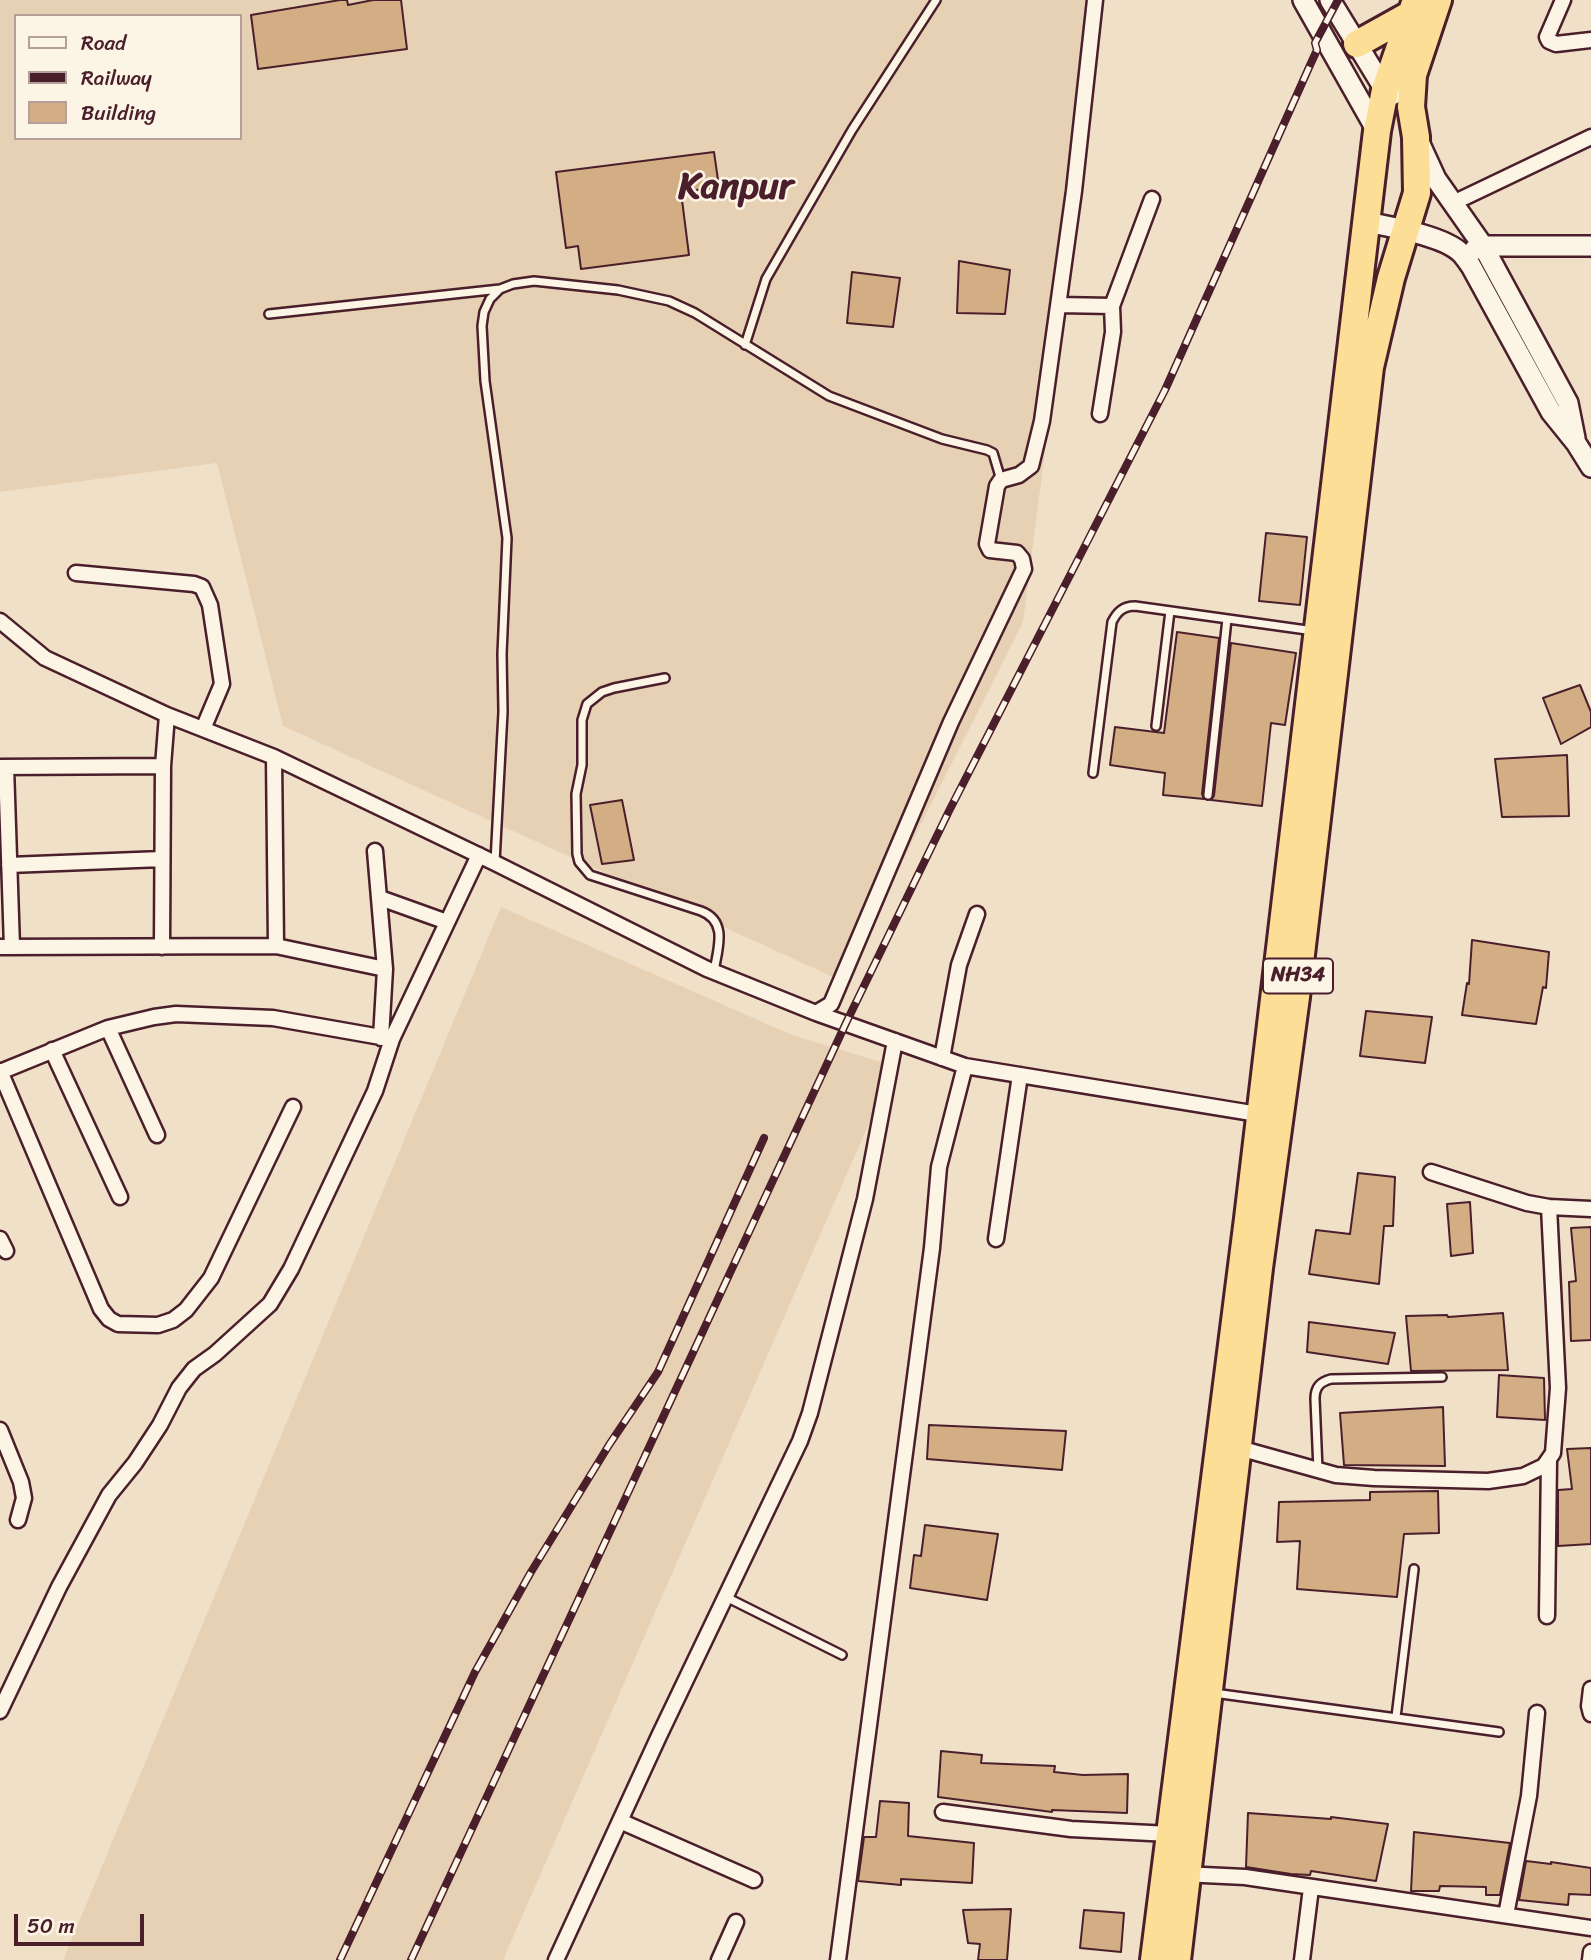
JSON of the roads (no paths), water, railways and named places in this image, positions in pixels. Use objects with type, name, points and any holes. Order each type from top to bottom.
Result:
[{"type":"highway","name":"NH34","points":[[1177,1960],[1176,1873],[1170,1834],[1370,367],[1391,278],[1417,193],[1416,137],[1411,107],[1413,75],[1438,0]]},
{"type":"highway","name":"NH34","points":[[1154,1960],[1176,1873],[1210,1692],[1259,1268],[1269,1116],[1319,632],[1377,131],[1385,90],[1413,7]]},
{"type":"highway","points":[[1357,44],[1413,7]]},
{"type":"main road","points":[[1303,0],[1377,131]]},
{"type":"main road","points":[[1330,0],[1385,90],[1411,107]]},
{"type":"main road","points":[[1416,137],[1436,179],[1483,246],[1568,403],[1576,443]]},
{"type":"main road","points":[[1367,222],[1406,230],[1444,243],[1463,255],[1551,412],[1591,467]]},
{"type":"main road","points":[[1463,255],[1483,246],[1591,246]]},
{"type":"street","points":[[816,1013],[831,1004],[951,722],[1024,569],[1022,559],[1017,553],[990,550],[987,544],[997,486],[1001,480],[1019,475],[1031,466],[1048,386],[1074,191],[1095,0]]},
{"type":"street","points":[[1563,0],[1548,37],[1549,41],[1556,44],[1591,40]]},
{"type":"street","points":[[1453,203],[1591,137]]},
{"type":"street","points":[[1100,414],[1113,332],[1112,306],[1152,199]]},
{"type":"street","points":[[1059,305],[1112,306]]},
{"type":"street","points":[[76,573],[202,587],[210,605],[222,684],[204,729]]},
{"type":"street","points":[[0,621],[45,658],[167,715],[274,757],[495,863],[603,919],[714,971],[816,1013],[965,1066],[1269,1116]]},
{"type":"street","points":[[162,947],[163,766],[167,715]]},
{"type":"street","points":[[274,757],[276,947]]},
{"type":"street","points":[[163,766],[3,767],[9,865],[6,947],[276,947],[385,969]]},
{"type":"street","points":[[0,1711],[59,1587],[109,1495],[135,1463],[160,1425],[179,1388],[194,1369],[215,1354],[270,1304],[290,1269],[375,1091],[386,1039],[385,969],[375,851]]},
{"type":"street","points":[[386,1039],[447,922],[478,855]]},
{"type":"street","points":[[9,865],[162,859]]},
{"type":"street","points":[[380,898],[447,922]]},
{"type":"street","points":[[942,1058],[956,977],[977,914]]},
{"type":"street","points":[[293,1107],[227,1247],[200,1296],[173,1320],[158,1325],[118,1324],[109,1319],[101,1309],[0,1071],[108,1028],[176,1014],[273,1018],[386,1039]]},
{"type":"street","points":[[108,1028],[157,1135]]},
{"type":"street","points":[[555,1960],[800,1441],[810,1413],[865,1199],[895,1041]]},
{"type":"street","points":[[52,1050],[120,1197]]},
{"type":"street","points":[[838,1960],[932,1248],[938,1180],[965,1066]]},
{"type":"street","points":[[996,1239],[1020,1074]]},
{"type":"street","points":[[1431,1172],[1527,1203],[1591,1209]]},
{"type":"street","points":[[1239,1448],[1336,1475],[1374,1478],[1488,1481],[1523,1476],[1535,1471],[1549,1460],[1553,1453],[1558,1388],[1549,1207]]},
{"type":"street","points":[[0,1430],[24,1498],[18,1520]]},
{"type":"street","points":[[1547,1616],[1549,1460]]},
{"type":"street","points":[[1591,1689],[1591,1714]]},
{"type":"street","points":[[1506,1916],[1529,1796],[1537,1713]]},
{"type":"street","points":[[943,1812],[1083,1830],[1170,1834]]},
{"type":"street","points":[[620,1821],[754,1880]]},
{"type":"street","points":[[1176,1873],[1245,1877],[1591,1928]]},
{"type":"street","points":[[1302,1960],[1311,1888]]},
{"type":"street","points":[[719,1960],[736,1922]]},
{"type":"street","points":[[1590,1960],[1591,1952]]},
{"type":"lane","points":[[744,345],[766,279],[852,130],[936,0]]},
{"type":"lane","points":[[269,314],[500,289],[534,281],[618,290],[669,301],[695,313],[829,396],[942,439],[993,453],[1001,480]]},
{"type":"lane","points":[[495,863],[503,712],[502,654],[507,538],[485,381],[482,326],[489,299],[500,289]]},
{"type":"lane","points":[[1093,773],[1112,622],[1121,609],[1128,606],[1319,632]]},
{"type":"lane","points":[[1156,726],[1170,611]]},
{"type":"lane","points":[[1208,795],[1227,619]]},
{"type":"lane","points":[[665,678],[614,688],[602,692],[587,704],[582,720],[582,765],[576,794],[577,854],[583,869],[598,878],[701,911],[714,918],[720,930],[714,971]]},
{"type":"lane","points":[[1318,1470],[1315,1390],[1320,1384],[1331,1379],[1442,1377]]},
{"type":"lane","points":[[1396,1717],[1414,1569]]},
{"type":"lane","points":[[726,1597],[842,1655]]},
{"type":"lane","points":[[1210,1692],[1499,1732]]},
{"type":"railway","points":[[411,1960],[846,1023],[949,811],[1165,390],[1317,50],[1315,43],[1338,0]]},
{"type":"railway","points":[[340,1960],[475,1672],[531,1572],[609,1445],[658,1372],[764,1138]]},
{"type":"district","name":"Kanpur","points":[[736,189]]}]
